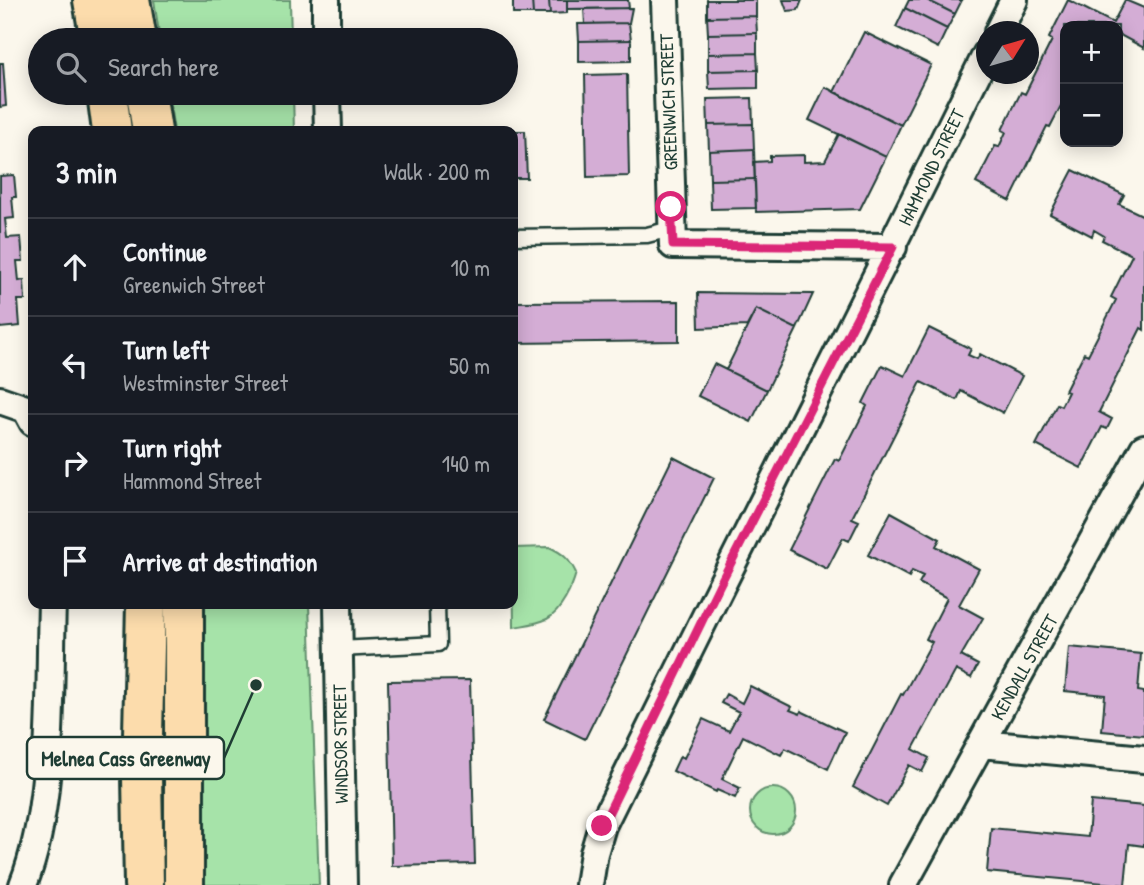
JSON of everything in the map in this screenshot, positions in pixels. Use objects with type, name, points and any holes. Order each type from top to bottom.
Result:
[{"type":"main road","points":[[93,0],[98,28]]},
{"type":"main road","points":[[130,0],[135,28]]},
{"type":"main road","points":[[109,105],[111,126]]},
{"type":"main road","points":[[148,105],[151,126]]},
{"type":"main road","points":[[144,885],[142,777],[146,609]]},
{"type":"main road","points":[[184,609],[184,885]]},
{"type":"street","points":[[326,0],[326,28]]},
{"type":"street","name":"GREENWICH STREET","points":[[665,0],[672,237]]},
{"type":"street","points":[[1004,21],[1014,0]]},
{"type":"street","name":"HAMMOND STREET","points":[[589,885],[602,826],[720,584],[893,247],[976,76]]},
{"type":"street","points":[[327,105],[328,126]]},
{"type":"street","points":[[672,237],[893,247]]},
{"type":"street","points":[[0,400],[26,409],[28,413]]},
{"type":"street","name":"KENDALL STREET","points":[[904,885],[1144,448]]},
{"type":"street","points":[[23,885],[32,864],[40,821],[48,745],[52,609]]},
{"type":"street","name":"WINDSOR STREET","points":[[338,609],[343,885]]},
{"type":"street","points":[[981,744],[1144,759]]},
{"type":"lane","points":[[518,237],[672,237]]},
{"type":"lane","points":[[339,649],[438,645],[437,609]]},
{"type":"green space","points":[[154,0],[290,0],[291,28],[158,28]]},
{"type":"green space","points":[[170,105],[293,105],[294,126],[173,126]]},
{"type":"green space","points":[[549,547],[562,554],[576,573],[565,599],[552,616],[539,622],[514,627],[514,609],[518,609],[518,548]]},
{"type":"green space","points":[[200,609],[309,609],[319,885],[200,885]]},
{"type":"green space","points":[[773,788],[789,795],[796,811],[789,827],[773,834],[757,827],[750,811],[757,795]]},
{"type":"building","points":[[513,0],[532,0],[533,14],[513,14]]},
{"type":"building","points":[[532,0],[549,0],[550,14],[533,14]]},
{"type":"building","points":[[549,0],[567,0],[567,13],[550,14]]},
{"type":"building","points":[[567,0],[628,0],[629,8],[567,9]]},
{"type":"building","points":[[707,0],[756,0],[756,16],[707,17]]},
{"type":"building","points":[[783,0],[802,0],[798,10],[787,11]]},
{"type":"building","points":[[909,0],[927,0],[955,14],[947,29],[905,8]]},
{"type":"building","points":[[927,0],[962,0],[955,14]]},
{"type":"building","points":[[1068,0],[1109,21],[1060,21],[1060,108],[1050,127],[1047,126],[1010,201],[976,183],[995,146],[999,147],[1006,132],[1002,130],[1021,92],[1025,94],[1030,84],[1039,84],[1039,66],[1052,40],[1049,38]]},
{"type":"building","points":[[1125,0],[1144,8],[1144,48],[1123,37],[1123,21],[1114,21]]},
{"type":"building","points":[[632,8],[629,23],[585,24],[584,9]]},
{"type":"building","points":[[905,8],[947,29],[938,48],[896,27]]},
{"type":"building","points":[[756,16],[757,33],[708,34],[707,17]]},
{"type":"building","points":[[629,23],[631,40],[579,41],[578,24]]},
{"type":"building","points":[[864,32],[931,65],[901,125],[834,92]]},
{"type":"building","points":[[757,33],[757,53],[708,54],[708,34]]},
{"type":"building","points":[[631,40],[631,61],[579,62],[579,41]]},
{"type":"building","points":[[757,53],[758,70],[708,71],[708,54]]},
{"type":"building","points":[[0,63],[3,63],[6,106],[0,107]]},
{"type":"building","points":[[758,70],[758,88],[709,89],[708,71]]},
{"type":"building","points":[[627,74],[629,176],[587,177],[585,75]]},
{"type":"building","points":[[825,87],[901,125],[886,157],[809,120]]},
{"type":"building","points":[[752,98],[753,124],[708,125],[707,99]]},
{"type":"building","points":[[753,124],[754,149],[709,151],[708,125]]},
{"type":"building","points":[[518,131],[525,131],[527,178],[518,178]]},
{"type":"building","points":[[839,134],[886,157],[860,209],[756,212],[754,162],[770,161],[770,156],[804,155],[804,162],[825,161]]},
{"type":"building","points":[[754,149],[755,179],[710,180],[709,151]]},
{"type":"building","points":[[1073,170],[1124,195],[1119,204],[1144,216],[1144,330],[1141,328],[1099,412],[1112,419],[1107,429],[1102,427],[1081,468],[1036,445],[1057,404],[1061,406],[1068,392],[1065,391],[1084,353],[1088,355],[1116,300],[1111,297],[1132,255],[1102,240],[1104,236],[1094,230],[1092,236],[1050,214]]},
{"type":"building","points":[[14,175],[14,218],[5,219],[7,238],[21,237],[23,261],[17,261],[19,281],[24,280],[25,300],[18,300],[20,326],[0,328],[0,176]]},
{"type":"building","points":[[755,179],[756,208],[711,209],[710,180]]},
{"type":"building","points":[[698,293],[813,294],[797,329],[756,309],[747,326],[699,328]]},
{"type":"building","points":[[679,301],[679,341],[518,343],[518,302]]},
{"type":"building","points":[[756,309],[797,329],[767,390],[726,370]]},
{"type":"building","points":[[929,328],[971,349],[968,355],[977,359],[980,354],[1022,376],[1003,413],[961,391],[957,400],[921,382],[852,518],[859,521],[849,541],[843,538],[827,569],[789,550],[835,459],[839,461],[867,406],[863,403],[882,365],[905,376]]},
{"type":"building","points":[[714,364],[767,390],[751,422],[698,396]]},
{"type":"building","points":[[673,457],[714,478],[585,739],[544,719]]},
{"type":"building","points":[[891,512],[940,539],[936,546],[979,569],[959,605],[983,618],[961,656],[978,665],[971,678],[956,670],[913,749],[929,758],[922,772],[909,765],[887,806],[853,787],[901,694],[903,695],[932,642],[926,639],[947,598],[919,583],[923,576],[912,571],[909,577],[868,555]]},
{"type":"building","points":[[1069,647],[1141,654],[1138,691],[1144,692],[1144,735],[1102,731],[1105,695],[1065,691]]},
{"type":"building","points":[[470,680],[475,864],[392,866],[388,681]]},
{"type":"building","points":[[750,686],[792,707],[790,710],[800,714],[801,711],[845,732],[828,769],[785,748],[781,755],[743,736],[722,779],[740,788],[735,798],[673,771],[680,756],[684,758],[703,719],[729,731],[739,712],[721,703],[726,694],[742,703]]},
{"type":"building","points":[[1091,801],[1144,806],[1144,846],[1129,844],[1125,885],[987,872],[991,828],[1088,837]]},
{"type":"place","name":"Melnea Cass Greenway","points":[[256,685]]},
{"type":"route","points":[[602,826],[720,584],[893,247],[673,245],[671,207]]}]
